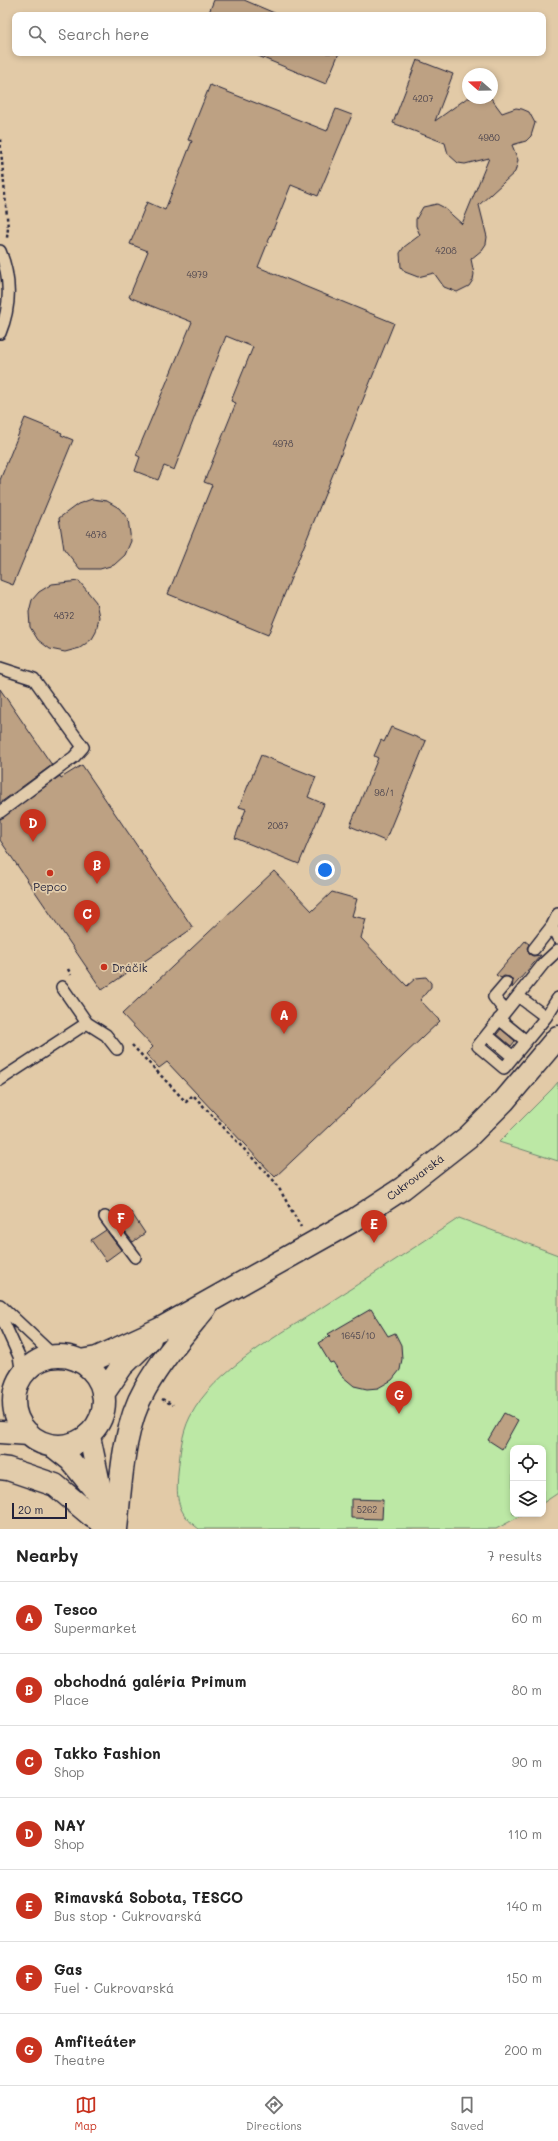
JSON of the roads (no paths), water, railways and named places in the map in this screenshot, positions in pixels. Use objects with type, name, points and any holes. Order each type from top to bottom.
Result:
[{"type":"main road","name":"Cukrovarská","points":[[80,1361],[97,1358],[160,1329],[354,1220],[403,1188],[468,1137],[504,1101],[558,1037]]},
{"type":"main road","points":[[0,1468],[8,1469],[55,1485],[92,1516],[115,1529],[127,1437],[144,1390],[171,1350],[213,1299]]},
{"type":"main road","name":"Cukrovarská","points":[[103,1394],[122,1366],[160,1329]]},
{"type":"main road","name":"Cukrovarská","points":[[0,1403],[30,1366],[41,1359],[54,1356],[67,1356],[80,1361],[91,1370],[99,1381],[103,1394],[103,1408],[101,1416],[89,1434],[72,1444],[51,1445],[39,1442],[29,1434],[18,1420],[14,1403],[19,1381]]},
{"type":"main road","name":"Cukrovarská","points":[[0,1432],[29,1434]]},
{"type":"street","points":[[89,1434],[103,1501],[115,1529]]},
{"type":"street","points":[[51,1445],[70,1460],[103,1501]]},
{"type":"lane","points":[[0,251],[5,264],[8,288],[8,314],[0,333]]},
{"type":"lane","points":[[0,668],[34,679],[83,747],[74,757],[0,812]]},
{"type":"lane","points":[[534,949],[552,926],[558,914]]},
{"type":"lane","points":[[552,926],[558,938]]},
{"type":"lane","points":[[558,950],[544,963],[478,1046],[504,1068],[546,1017],[558,998]]},
{"type":"lane","points":[[506,983],[494,997],[502,1015],[526,1041]]},
{"type":"lane","points":[[62,987],[88,1023],[106,1035],[117,1049]]},
{"type":"lane","points":[[518,996],[546,1017]]},
{"type":"lane","points":[[0,1080],[88,1023]]},
{"type":"lane","points":[[487,1035],[513,1057]]},
{"type":"lane","points":[[105,1216],[135,1257]]},
{"type":"lane","points":[[0,1305],[54,1356]]},
{"type":"lane","points":[[0,1314],[19,1356],[19,1381]]},
{"type":"place","name":"NAY","points":[[33,842]]},
{"type":"place","name":"Pepco","points":[[50,873]]},
{"type":"place","name":"obchodná galéria Primum","points":[[97,884]]},
{"type":"place","name":"Takko Fashion","points":[[87,933]]},
{"type":"place","name":"Dráčik","points":[[104,967]]},
{"type":"place","name":"Tesco","points":[[284,1034]]},
{"type":"place","name":"Gas","points":[[121,1237]]},
{"type":"place","name":"Rimavská Sobota, TESCO","points":[[374,1243]]},
{"type":"place","name":"Amfiteáter","points":[[399,1414]]}]
